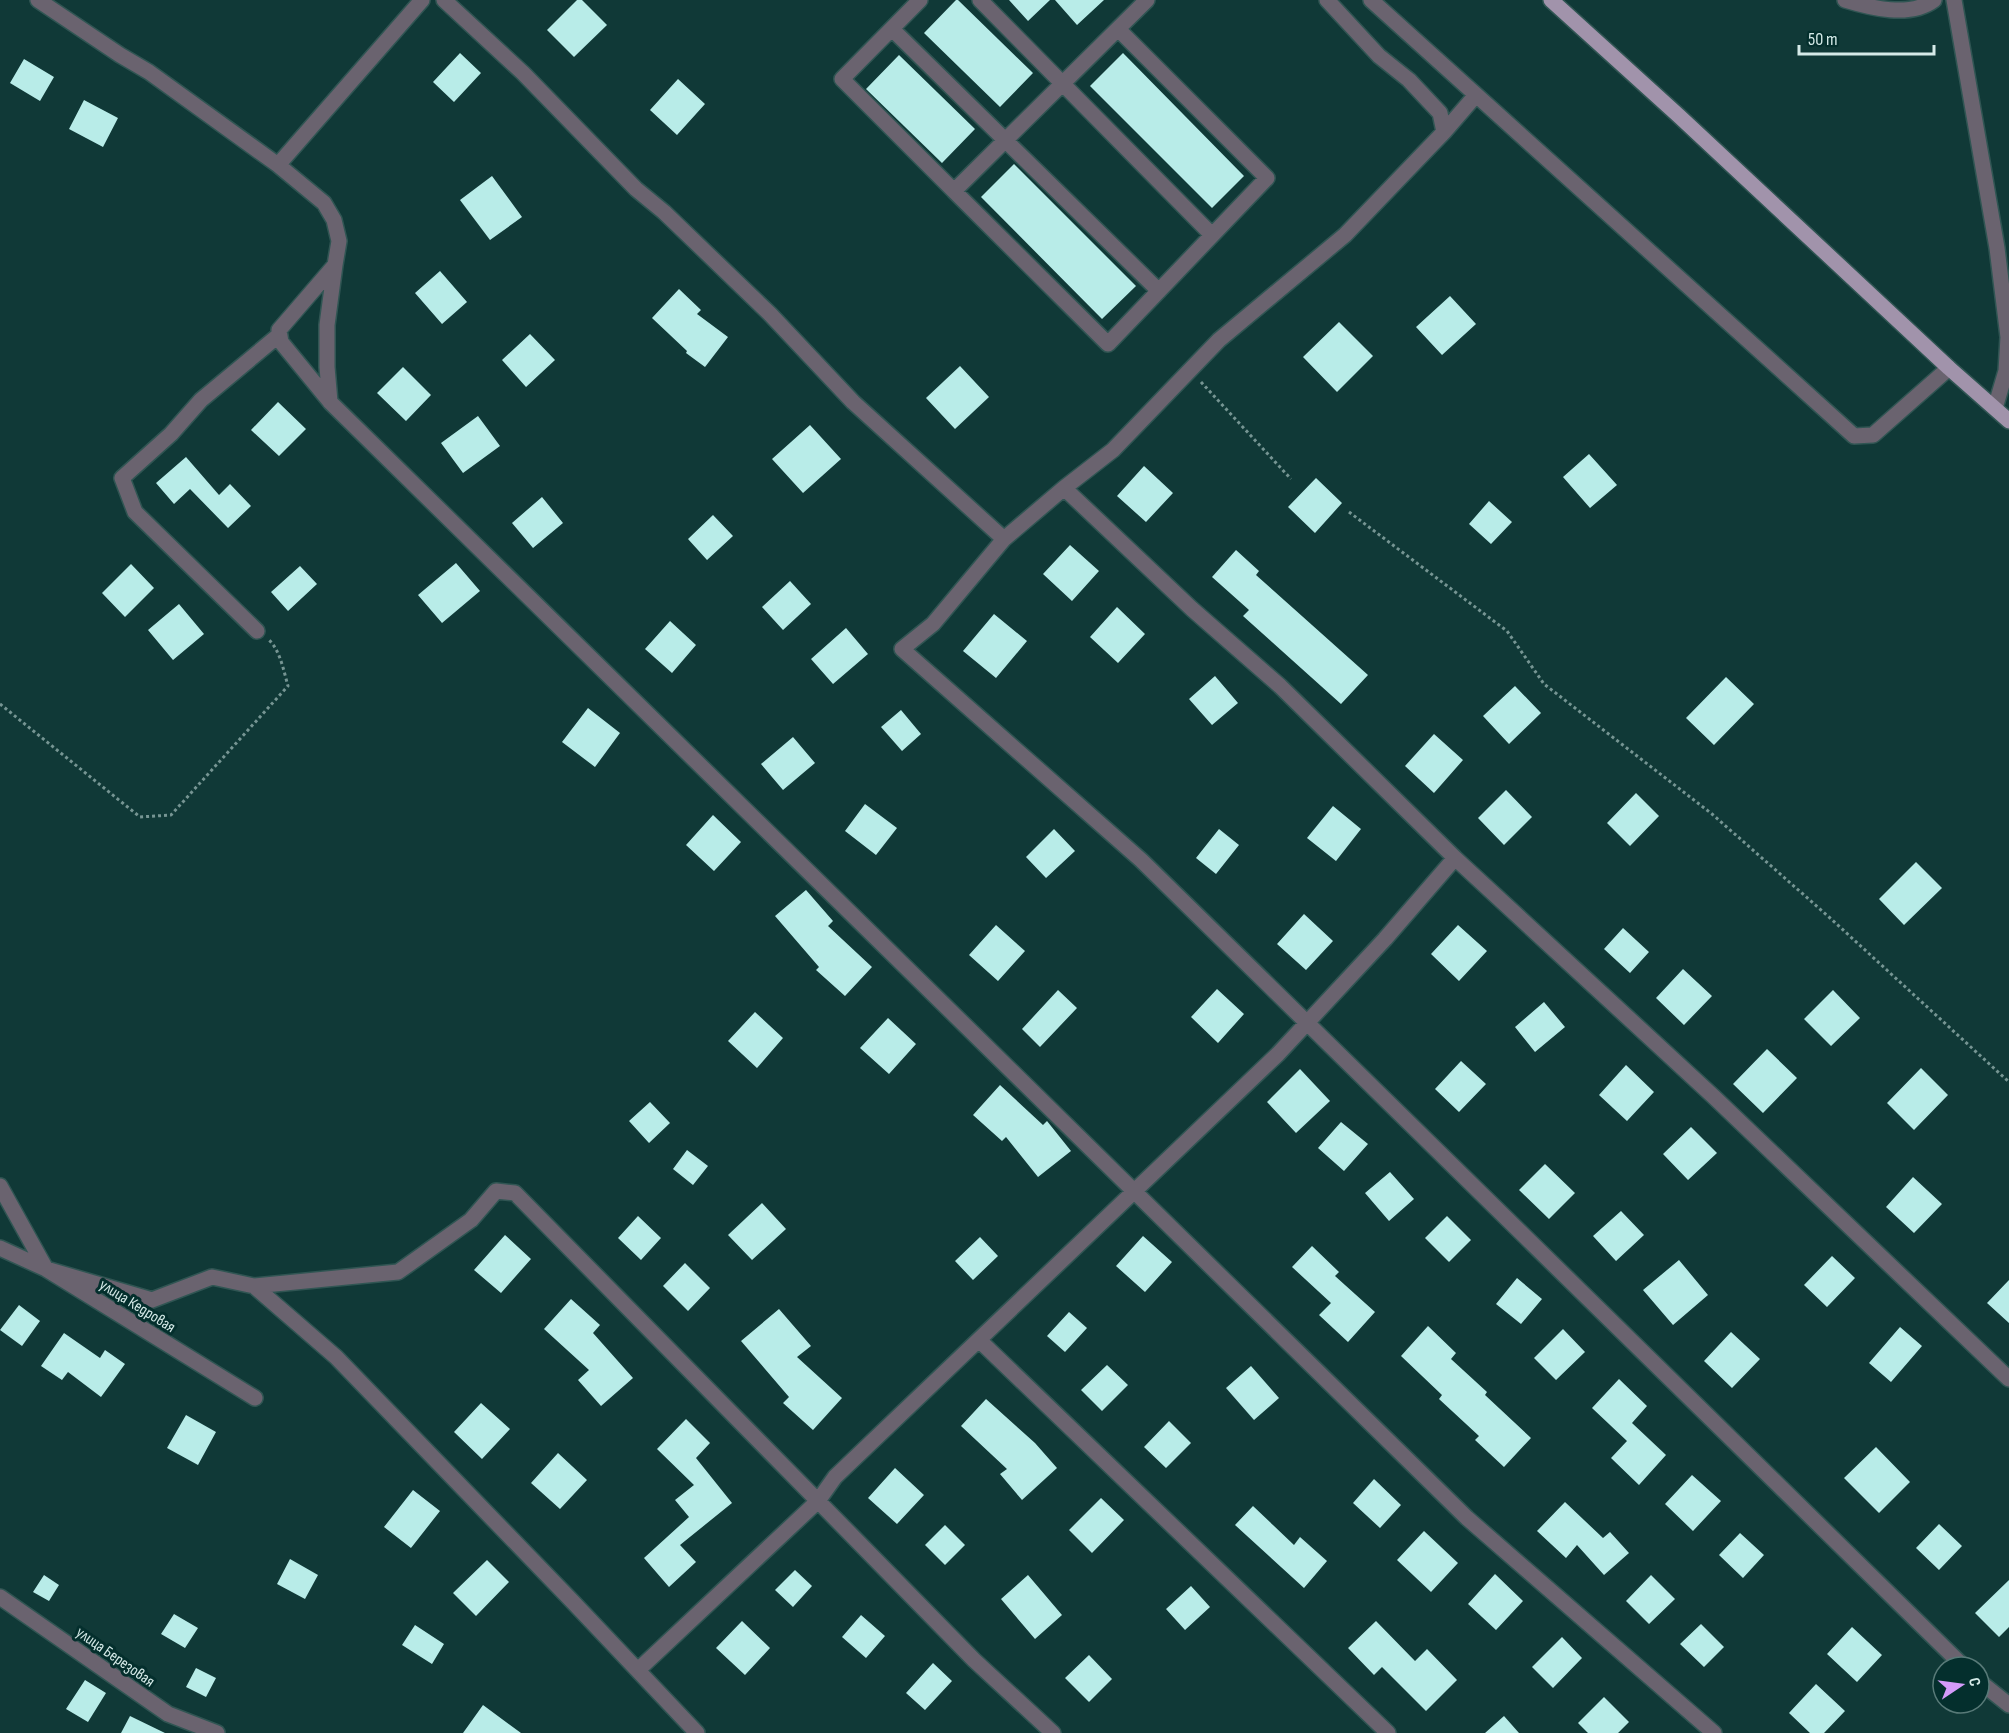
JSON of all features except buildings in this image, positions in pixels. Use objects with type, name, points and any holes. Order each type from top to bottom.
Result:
[{"type":"main road","points":[[1551,0],[1948,368],[2009,421]]},
{"type":"street","points":[[38,0],[149,72],[278,165],[324,203],[334,220],[339,241],[327,325],[330,403]]},
{"type":"street","points":[[278,165],[422,0]]},
{"type":"street","points":[[444,0],[523,72],[636,189],[664,212],[770,314],[854,402],[1005,539]]},
{"type":"street","points":[[920,0],[842,79],[1108,344],[1267,178],[1118,29]]},
{"type":"street","points":[[980,0],[1212,236]]},
{"type":"street","points":[[954,191],[1147,0]]},
{"type":"street","points":[[1327,0],[1379,56],[1409,80],[1440,113],[1444,132]]},
{"type":"street","points":[[1371,0],[1854,436],[1873,435],[1948,368]]},
{"type":"street","points":[[1845,0],[1893,10],[1916,8],[1934,0]]},
{"type":"street","points":[[1954,0],[1997,248],[2008,337],[2006,371],[1995,408]]},
{"type":"street","points":[[892,29],[1159,291]]},
{"type":"street","points":[[1476,95],[1345,236],[1219,340],[1113,450],[1064,488],[1005,539],[933,624],[902,649],[1141,860],[1952,1655]]},
{"type":"street","points":[[335,265],[279,330],[280,342],[330,403],[1467,1518],[1714,1733]]},
{"type":"street","points":[[257,631],[135,512],[122,478],[171,434],[201,400],[279,335]]},
{"type":"street","points":[[1064,488],[1192,609],[1280,686],[1455,858],[1714,1097],[2009,1379]]},
{"type":"street","points":[[638,1670],[818,1501],[835,1477],[1278,1054],[1385,939],[1455,858]]},
{"type":"street","points":[[0,1186],[46,1269],[152,1300],[212,1277],[254,1286],[398,1272],[471,1220],[496,1191],[515,1193],[974,1660],[1053,1733]]},
{"type":"street","name":"улица Кедровая","points":[[0,1248],[46,1269],[255,1398]]},
{"type":"street","points":[[254,1286],[336,1357],[697,1733]]},
{"type":"street","points":[[979,1340],[1388,1733]]},
{"type":"street","name":"улица Березовая","points":[[0,1597],[168,1714],[217,1733]]},
{"type":"street","points":[[1991,1691],[2009,1705]]},
{"type":"path","points":[[1190,370],[1291,479]]},
{"type":"path","points":[[1349,512],[1507,631],[1545,684],[1712,814],[1829,917],[2009,1083]]},
{"type":"path","points":[[0,704],[141,817],[171,815],[288,686],[273,643],[257,631]]}]
